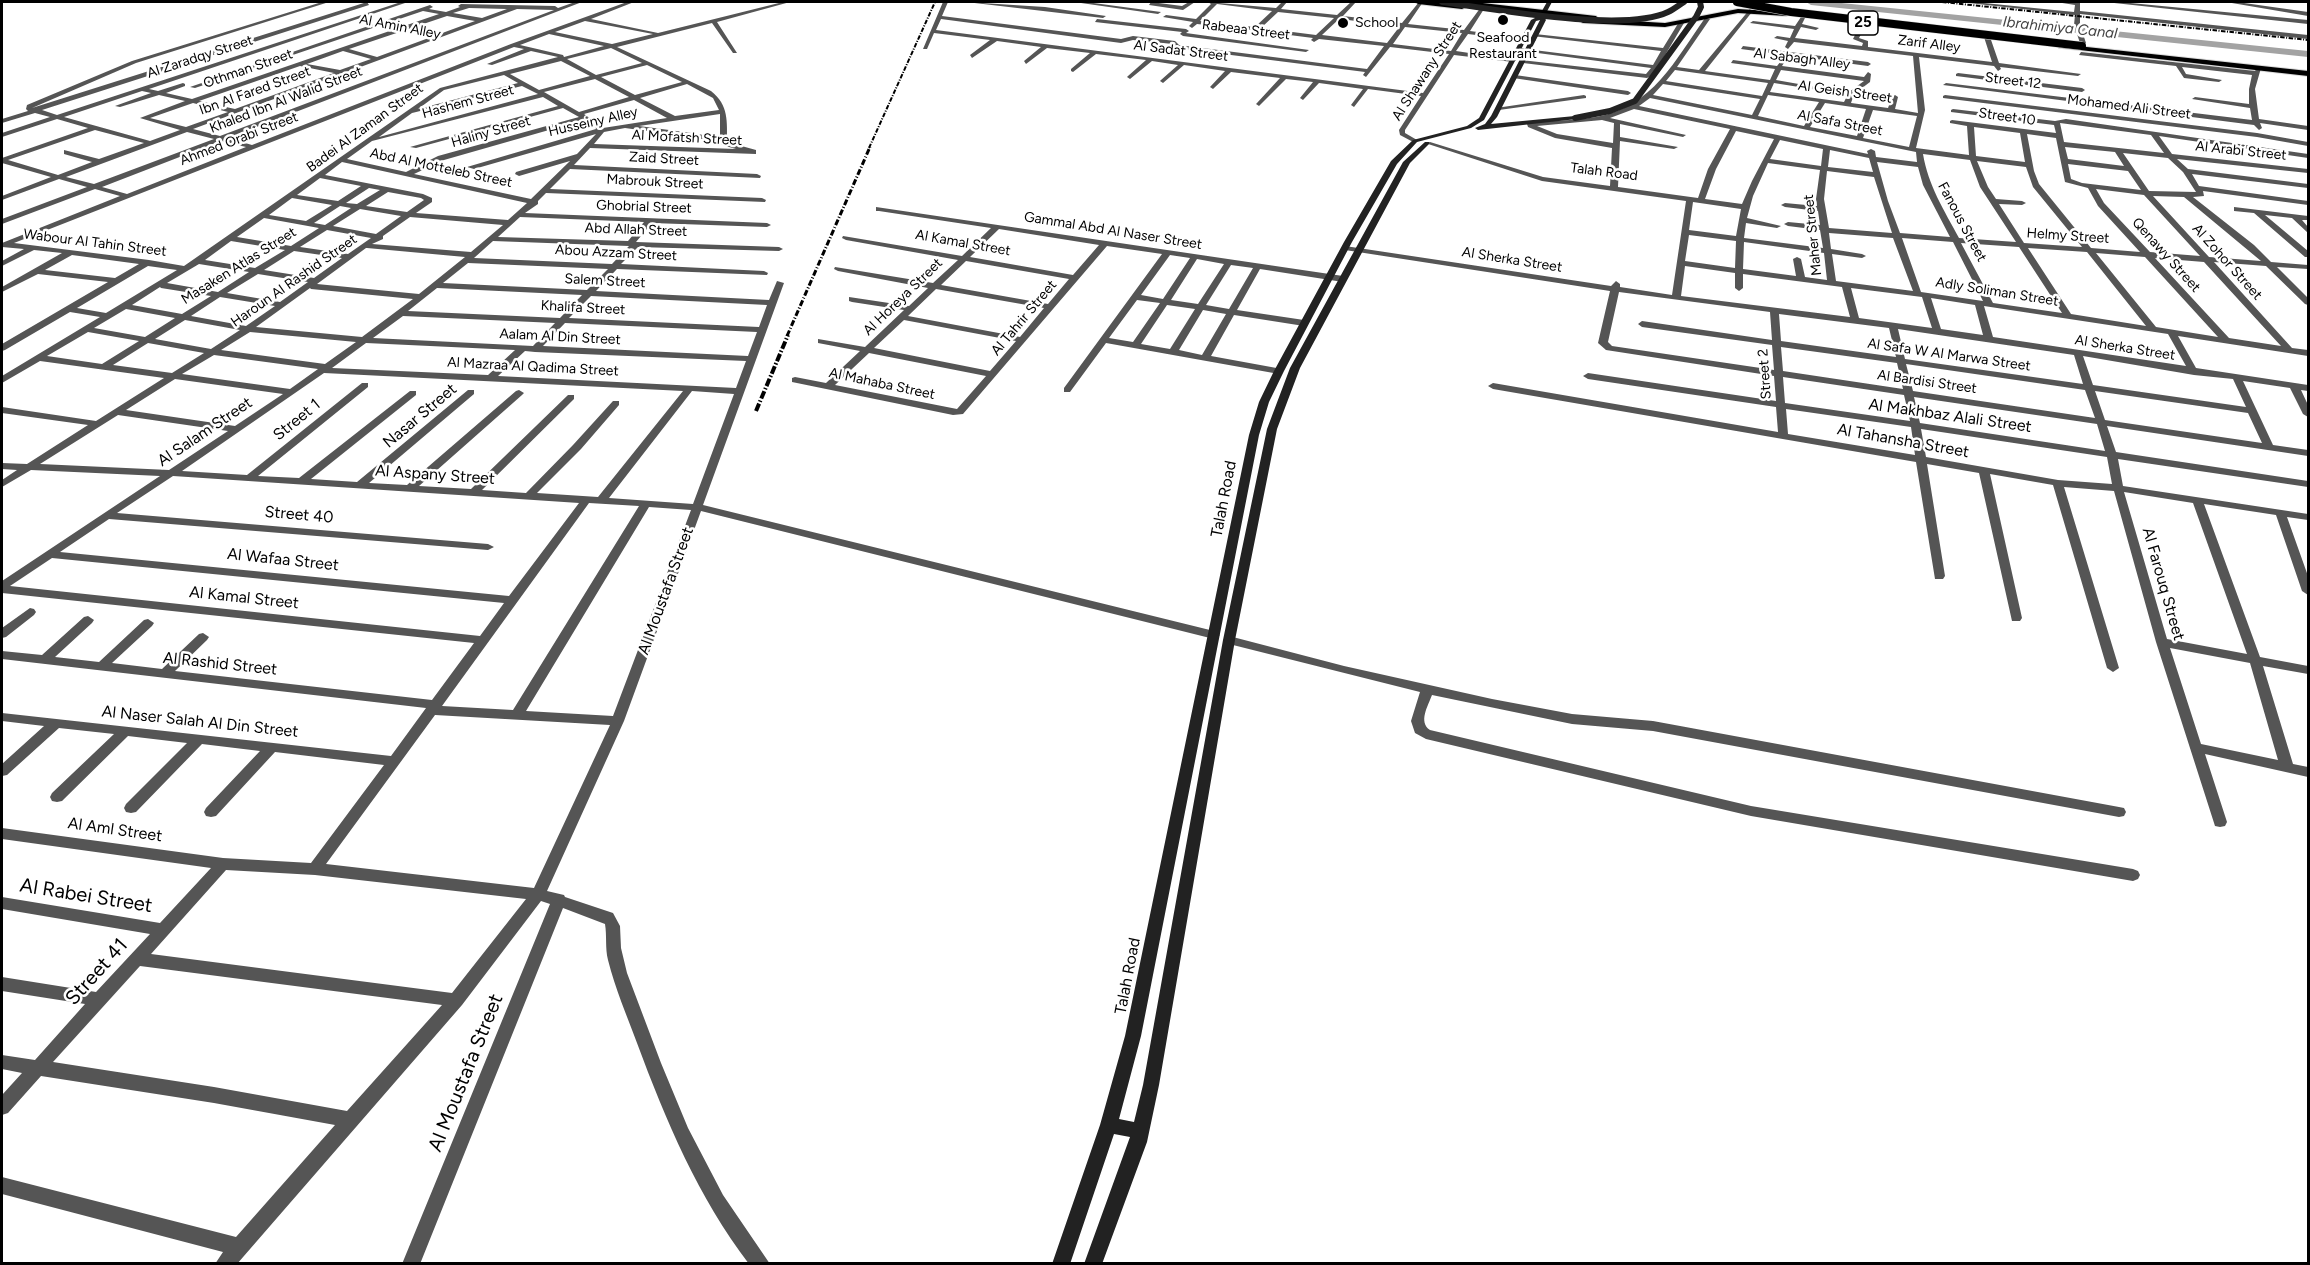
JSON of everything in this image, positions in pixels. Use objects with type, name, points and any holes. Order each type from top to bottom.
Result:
[{"type":"highway","name":"25","points":[[1419,2],[1630,23],[1681,24],[1750,11],[2081,46],[2257,71],[2308,72]]},
{"type":"highway","name":"25","points":[[1459,2],[1542,14]]},
{"type":"highway","points":[[1737,2],[1799,13],[2081,46]]},
{"type":"highway","name":"25","points":[[1630,23],[1673,20],[1731,8],[1760,7],[2308,72]]},
{"type":"main road","points":[[1442,2],[1612,20],[1662,15],[1680,7],[1684,2]]},
{"type":"main road","points":[[1482,125],[1520,56],[1544,20],[1542,14],[1549,2]]},
{"type":"main road","name":"Talah Road","points":[[1061,1263],[1087,1195],[1109,1125],[1132,1036],[1254,435],[1264,402],[1279,371],[1346,245],[1394,163],[1421,142],[1482,125],[1528,124],[1575,118],[1624,106],[1642,94],[1696,17],[1700,2]]},
{"type":"main road","points":[[1482,125],[1499,108],[1515,77],[1520,56]]},
{"type":"main road","name":"Talah Road","points":[[1094,1263],[1140,1131],[1151,1085],[1229,640],[1277,410],[1294,368],[1407,162],[1421,142]]},
{"type":"main road","points":[[1193,739],[1212,741]]},
{"type":"main road","points":[[1109,1125],[1140,1131]]},
{"type":"street","points":[[151,143],[34,110],[29,106],[134,62],[326,2]]},
{"type":"street","name":"Al Zaradqy Street","points":[[2,135],[405,2]]},
{"type":"street","points":[[530,7],[544,2]]},
{"type":"street","name":"Khaled Ibn Al Walid Street","points":[[2,222],[578,2]]},
{"type":"street","name":"Ahmed Orabi Street","points":[[2,245],[474,57],[485,56],[631,2]]},
{"type":"street","name":"Badei Al Zaman Street","points":[[2,380],[186,269],[442,89],[502,72],[788,2]]},
{"type":"street","points":[[926,48],[945,2]]},
{"type":"street","points":[[969,2],[1103,16],[1122,2]]},
{"type":"street","points":[[1036,16],[1053,2]]},
{"type":"street","points":[[1077,2],[1158,12]]},
{"type":"street","points":[[1150,4],[1183,8],[1192,2]]},
{"type":"street","points":[[1210,2],[1467,32],[1665,50]]},
{"type":"street","points":[[1173,43],[1215,2]]},
{"type":"street","points":[[1233,53],[1285,2]]},
{"type":"street","points":[[1296,62],[1318,36],[1354,2]]},
{"type":"street","points":[[1358,86],[1419,2]]},
{"type":"street","points":[[1963,2],[2009,4],[2077,16],[2174,22],[2308,37]]},
{"type":"street","points":[[2059,2],[2078,3],[2077,16],[2081,46],[2078,74],[2088,113]]},
{"type":"street","points":[[2108,2],[2308,22]]},
{"type":"street","points":[[2208,2],[2208,12]]},
{"type":"street","points":[[2229,2],[2269,4],[2308,14]]},
{"type":"street","points":[[193,87],[437,5],[342,3]]},
{"type":"street","points":[[979,10],[989,3]]},
{"type":"street","points":[[2,121],[367,4]]},
{"type":"street","points":[[2269,4],[2273,33]]},
{"type":"street","points":[[448,5],[562,8]]},
{"type":"street","name":"Othman Street","points":[[252,147],[143,118],[469,6]]},
{"type":"street","name":"Ibn Al Fared Street","points":[[4,196],[517,7]]},
{"type":"street","points":[[1006,14],[1015,7]]},
{"type":"street","points":[[2170,8],[2174,22]]},
{"type":"street","name":"Al Shawany Street","points":[[1421,142],[1401,132],[1481,9]]},
{"type":"street","points":[[424,10],[493,22]]},
{"type":"street","points":[[1701,72],[1750,11]]},
{"type":"street","points":[[1067,19],[1075,12]]},
{"type":"street","points":[[940,14],[1016,20],[1120,33]]},
{"type":"street","points":[[940,14],[1123,42],[1133,38],[1148,42],[1173,43],[1175,46],[1369,71]]},
{"type":"street","name":"Rabeaa Street","points":[[1103,16],[1094,23],[1133,25],[1306,50]]},
{"type":"street","points":[[1754,118],[1803,16]]},
{"type":"street","points":[[1166,17],[1453,53],[1592,60],[1655,67]]},
{"type":"street","points":[[1112,40],[1133,25],[1151,18]]},
{"type":"street","points":[[582,19],[660,33]]},
{"type":"street","points":[[1528,124],[1600,118],[1634,107],[1662,82],[1707,19]]},
{"type":"street","points":[[1008,26],[1016,20]]},
{"type":"street","name":"Al Amin Alley","points":[[312,21],[430,45]]},
{"type":"street","points":[[714,21],[735,52]]},
{"type":"street","points":[[1753,23],[1816,28]]},
{"type":"street","points":[[1846,104],[1851,93],[1865,85],[1867,79],[1866,42],[1856,39],[1864,23]]},
{"type":"street","points":[[504,24],[611,46],[714,95],[720,101],[723,111],[724,143],[684,134],[622,126]]},
{"type":"street","points":[[1206,37],[1226,24]]},
{"type":"street","points":[[1520,56],[1643,76],[1650,75],[1681,24]]},
{"type":"street","name":"Al Sadat Street","points":[[933,31],[1426,95]]},
{"type":"street","points":[[1267,45],[1280,32]]},
{"type":"street","points":[[269,35],[291,39]]},
{"type":"street","points":[[1987,37],[2008,104]]},
{"type":"street","name":"Zarif Alley","points":[[1778,38],[2078,74]]},
{"type":"street","points":[[972,56],[996,39]]},
{"type":"street","points":[[1592,60],[1597,43]]},
{"type":"street","points":[[513,45],[563,57],[673,118]]},
{"type":"street","points":[[1026,62],[1047,45]]},
{"type":"street","points":[[2081,46],[2178,64],[2257,71],[2251,106],[2255,121],[2270,151]]},
{"type":"street","name":"Al Amin Alley","points":[[441,47],[463,52]]},
{"type":"street","points":[[229,48],[351,75]]},
{"type":"street","points":[[1743,48],[1868,64]]},
{"type":"street","points":[[490,64],[530,49]]},
{"type":"street","points":[[342,50],[378,59]]},
{"type":"street","points":[[1073,70],[1095,52]]},
{"type":"street","name":"Fanous Street","points":[[1916,55],[1921,115],[1915,150],[1927,185],[1989,304]]},
{"type":"street","points":[[474,57],[513,70]]},
{"type":"street","points":[[1130,77],[1150,59]]},
{"type":"street","points":[[187,61],[208,67]]},
{"type":"street","name":"Al Sabagh Alley","points":[[1733,62],[1867,79]]},
{"type":"street","name":"Hashem Street","points":[[365,143],[648,63]]},
{"type":"street","points":[[1163,81],[1183,63]]},
{"type":"street","points":[[2178,64],[2184,76],[2219,80]]},
{"type":"street","points":[[1672,68],[1824,89]]},
{"type":"street","points":[[1213,87],[1230,69]]},
{"type":"street","points":[[502,72],[598,125],[601,130]]},
{"type":"street","points":[[1958,75],[2082,90]]},
{"type":"street","points":[[141,76],[216,92]]},
{"type":"street","points":[[1259,104],[1285,76]]},
{"type":"street","points":[[362,77],[372,80]]},
{"type":"street","points":[[1515,77],[1628,93]]},
{"type":"street","points":[[1304,98],[1317,81]]},
{"type":"street","points":[[120,82],[235,112]]},
{"type":"street","name":"Haliny Street","points":[[406,174],[434,160],[519,136],[688,82]]},
{"type":"street","name":"Al Geish Street","points":[[1662,82],[1921,115]]},
{"type":"street","points":[[404,114],[522,84]]},
{"type":"street","points":[[118,106],[183,85]]},
{"type":"street","name":"Street 12","points":[[1946,85],[2308,128]]},
{"type":"street","points":[[1354,105],[1367,87]]},
{"type":"street","points":[[442,89],[537,148]]},
{"type":"street","points":[[1703,107],[1716,90]]},
{"type":"street","points":[[86,93],[110,99]]},
{"type":"street","points":[[2205,93],[2208,100]]},
{"type":"street","name":"Al Safa Street","points":[[1648,96],[1915,150],[2029,165]]},
{"type":"street","points":[[1499,108],[1584,97]]},
{"type":"street","points":[[1891,111],[1895,97]]},
{"type":"street","name":"Mohamed Ali Street","points":[[1945,97],[2088,113],[2308,144]]},
{"type":"street","points":[[2195,99],[2251,106]]},
{"type":"street","points":[[1806,128],[1823,101]]},
{"type":"street","points":[[414,147],[564,106]]},
{"type":"street","points":[[1634,107],[1872,158],[1920,165]]},
{"type":"street","points":[[1859,139],[1870,108]]},
{"type":"street","name":"Husseiny Alley","points":[[471,167],[601,130],[723,111]]},
{"type":"street","points":[[1953,111],[2057,123],[2062,121],[2110,141],[2154,135],[2308,156]]},
{"type":"street","points":[[1600,118],[1683,135]]},
{"type":"street","points":[[1670,154],[1693,120]]},
{"type":"street","points":[[1614,189],[1617,121]]},
{"type":"street","name":"Street 10","points":[[1952,122],[2023,132],[2060,140],[2110,141]]},
{"type":"street","points":[[2057,123],[2068,180],[2075,184],[2186,195],[2201,194],[2186,171],[2154,135]]},
{"type":"street","points":[[1528,124],[1563,138],[1674,147]]},
{"type":"street","points":[[1970,124],[1973,159],[1980,179],[2068,316]]},
{"type":"street","points":[[2,160],[96,127]]},
{"type":"street","points":[[1701,200],[1712,169],[1734,128]]},
{"type":"street","name":"Al Salam Street","points":[[3,585],[326,369],[403,313],[535,202],[601,130]]},
{"type":"street","points":[[2023,132],[2029,165],[2036,185],[2153,329]]},
{"type":"street","points":[[395,135],[434,160]]},
{"type":"street","points":[[1739,288],[1741,239],[1746,207],[1778,138]]},
{"type":"street","points":[[2183,138],[2192,158]]},
{"type":"street","points":[[1869,141],[1876,175],[1897,236],[1937,332]]},
{"type":"street","name":"Al Arabi Street","points":[[2110,141],[2171,156],[2308,171]]},
{"type":"street","name":"Al Zohor Street","points":[[2110,141],[2145,191],[2289,350]]},
{"type":"street","name":"Talah Road","points":[[1421,142],[1531,177],[1746,207]]},
{"type":"street","name":"Al Mofatsh Street","points":[[588,146],[753,152],[724,143]]},
{"type":"street","name":"Maher Street","points":[[1827,148],[1820,190],[1832,283]]},
{"type":"street","points":[[67,152],[100,162]]},
{"type":"street","points":[[519,174],[579,156]]},
{"type":"street","points":[[2,160],[128,196]]},
{"type":"street","name":"Abd Al Motteleb Street","points":[[341,160],[535,202]]},
{"type":"street","points":[[1766,160],[1876,175]]},
{"type":"street","points":[[2064,161],[2130,170]]},
{"type":"street","points":[[2268,166],[2297,201]]},
{"type":"street","name":"Zaid Street","points":[[569,167],[757,176]]},
{"type":"street","points":[[2186,171],[2308,186]]},
{"type":"street","points":[[319,176],[387,189]]},
{"type":"street","points":[[307,224],[367,186]]},
{"type":"street","name":"Qenawy Street","points":[[2090,186],[2101,204],[2226,340]]},
{"type":"street","points":[[2198,188],[2308,202]]},
{"type":"street","name":"Haroun Al Rashid Street","points":[[2,484],[214,352],[351,258],[429,200],[387,189]]},
{"type":"street","name":"Masaken Atlas Street","points":[[105,366],[387,189]]},
{"type":"street","name":"Mabrouk Street","points":[[546,191],[762,200]]},
{"type":"street","points":[[1992,201],[2024,205],[2016,194]]},
{"type":"street","points":[[2186,195],[2269,264],[2308,302]]},
{"type":"street","points":[[292,196],[409,215],[511,223]]},
{"type":"street","points":[[1676,298],[1690,198]]},
{"type":"street","points":[[1785,205],[1822,209]]},
{"type":"street","name":"Gammal Abd Al Naser Street","points":[[879,209],[1343,279]]},
{"type":"street","points":[[2237,209],[2308,218]]},
{"type":"street","points":[[2256,212],[2308,255]]},
{"type":"street","name":"Ghobrial Street","points":[[520,215],[766,225]]},
{"type":"street","points":[[264,216],[380,237]]},
{"type":"street","points":[[2294,216],[2308,231]]},
{"type":"street","points":[[535,349],[614,267],[650,220]]},
{"type":"street","points":[[1743,220],[1777,226]]},
{"type":"street","name":"Helmy Street","points":[[1788,224],[1956,241],[2308,267]]},
{"type":"street","name":"Al Horeya Street","points":[[828,387],[997,227]]},
{"type":"street","points":[[1686,232],[1862,256]]},
{"type":"street","name":"Al Kamal Street","points":[[846,238],[1076,278]]},
{"type":"street","points":[[231,239],[351,258]]},
{"type":"street","name":"Abd Allah Street","points":[[491,239],[779,249]]},
{"type":"street","name":"Al Tahrir Street","points":[[963,410],[1105,243]]},
{"type":"street","name":"Wabour Al Tahin Street","points":[[2,245],[149,262],[186,269]]},
{"type":"street","name":"Al Sherka Street","points":[[1346,245],[1616,286],[1676,298],[1988,338],[2192,368],[2237,378],[2308,388]]},
{"type":"street","name":"Abou Azzam Street","points":[[367,246],[470,257],[614,267],[764,273]]},
{"type":"street","points":[[2,264],[32,248]]},
{"type":"street","points":[[2,290],[72,252]]},
{"type":"street","points":[[1067,390],[1168,252]]},
{"type":"street","points":[[1136,345],[1163,301],[1195,257]]},
{"type":"street","points":[[1797,259],[1801,279]]},
{"type":"street","points":[[198,261],[258,271],[314,284],[422,297]]},
{"type":"street","points":[[2,348],[149,262]]},
{"type":"street","points":[[1173,352],[1229,262]]},
{"type":"street","name":"Adly Soliman Street","points":[[1681,263],[1978,302],[2308,353]]},
{"type":"street","points":[[1205,358],[1258,266]]},
{"type":"street","points":[[838,269],[1051,307]]},
{"type":"street","points":[[36,271],[117,281]]},
{"type":"street","name":"Al Moustafa Street","points":[[224,1263],[456,1000],[538,894],[618,721],[780,283]]},
{"type":"street","points":[[161,285],[284,305]]},
{"type":"street","name":"Salem Street","points":[[436,285],[773,303]]},
{"type":"street","points":[[1846,285],[1855,321]]},
{"type":"street","name":"Al Bardisi Street","points":[[1616,286],[1603,343],[1609,348],[2308,453]]},
{"type":"street","points":[[1135,297],[1304,323]]},
{"type":"street","points":[[852,299],[911,309]]},
{"type":"street","points":[[1978,302],[1988,338]]},
{"type":"street","name":"Aalam Al Din Street","points":[[126,306],[248,329],[366,340],[752,359]]},
{"type":"street","points":[[68,309],[109,316]]},
{"type":"street","name":"Street 2","points":[[1774,311],[1783,436]]},
{"type":"street","name":"Khalifa Street","points":[[403,313],[763,330]]},
{"type":"street","points":[[902,317],[1023,340]]},
{"type":"street","name":"Al Safa W Al Marwa Street","points":[[1642,324],[2253,411]]},
{"type":"street","points":[[1893,326],[1916,427],[1939,576]]},
{"type":"street","name":"Al Mazraa Al Qadima Street","points":[[87,329],[326,369],[740,391]]},
{"type":"street","points":[[2171,332],[2192,368]]},
{"type":"street","points":[[2,334],[21,337]]},
{"type":"street","name":"Al Sherka Street","points":[[1988,338],[2078,354],[2308,380]]},
{"type":"street","points":[[1104,340],[1279,371]]},
{"type":"street","points":[[821,341],[993,374]]},
{"type":"street","points":[[490,379],[522,348]]},
{"type":"street","name":"Al Farouq Street","points":[[2078,354],[2112,455],[2118,488],[2162,642],[2220,822]]},
{"type":"street","points":[[39,358],[292,392]]},
{"type":"street","points":[[2,369],[15,372]]},
{"type":"street","name":"Al Makhbaz Alali Street","points":[[1588,376],[2308,484]]},
{"type":"street","points":[[2237,378],[2269,447]]},
{"type":"street","name":"Al Mahaba Street","points":[[795,380],[953,412],[963,410]]},
{"type":"street","name":"Street 1","points":[[249,478],[365,385]]},
{"type":"street","name":"Al Tahansha Street","points":[[1493,386],[2058,483],[2118,488],[2308,517]]},
{"type":"street","points":[[2294,386],[2308,414]]},
{"type":"street","points":[[601,501],[689,388]]},
{"type":"street","name":"Nasar Street","points":[[360,485],[471,392]]},
{"type":"street","points":[[302,481],[413,393]]},
{"type":"street","points":[[410,488],[519,393]]},
{"type":"street","points":[[474,492],[571,397]]},
{"type":"street","points":[[529,496],[616,403]]},
{"type":"street","points":[[2,410],[99,424]]},
{"type":"street","points":[[118,412],[237,429]]},
{"type":"street","name":"Al Aspany Street","points":[[2,466],[171,473],[697,507],[1214,635]]},
{"type":"street","points":[[1984,471],[2016,618]]},
{"type":"street","points":[[2058,483],[2113,668]]},
{"type":"street","points":[[2197,499],[2255,659],[2287,767]]},
{"type":"street","points":[[315,869],[586,500]]},
{"type":"street","points":[[517,715],[646,504]]},
{"type":"street","points":[[2280,512],[2308,591]]},
{"type":"street","name":"Street 40","points":[[108,516],[488,547]]},
{"type":"street","name":"Al Wafaa Street","points":[[50,554],[513,600]]},
{"type":"street","name":"Al Kamal Street","points":[[3,585],[483,640]]},
{"type":"street","points":[[2,634],[30,612]]},
{"type":"street","points":[[44,660],[88,620]]},
{"type":"street","points":[[101,667],[148,624]]},
{"type":"street","points":[[164,674],[203,637]]},
{"type":"street","points":[[1229,640],[1427,691],[1572,719],[1653,726],[2119,812]]},
{"type":"street","points":[[2162,642],[2308,670]]},
{"type":"street","name":"Al Rashid Street","points":[[2,655],[434,707],[618,721]]},
{"type":"street","points":[[1427,691],[1417,721],[1420,730],[1426,734],[1751,811],[2133,875]]},
{"type":"street","name":"Al Naser Salah Al Din Street","points":[[2,717],[394,761]]},
{"type":"street","points":[[2,771],[56,723]]},
{"type":"street","points":[[57,797],[125,731]]},
{"type":"street","points":[[131,808],[198,739]]},
{"type":"street","points":[[211,812],[272,747]]},
{"type":"street","points":[[2196,747],[2308,772]]},
{"type":"street","name":"Al Aml Street","points":[[2,832],[223,864],[315,869],[538,894],[602,914],[611,920],[615,957],[621,977],[661,1087],[688,1150],[704,1180],[761,1263]]},
{"type":"street","name":"Street 41","points":[[2,1107],[223,864]]},
{"type":"street","name":"Al Moustafa Street","points":[[411,1263],[559,899]]},
{"type":"street","name":"Al Rabei Street","points":[[2,903],[163,930]]},
{"type":"street","points":[[137,959],[456,1000]]},
{"type":"street","points":[[2,984],[100,1000]]},
{"type":"street","points":[[2,1062],[214,1095],[350,1120]]},
{"type":"street","points":[[2,1186],[240,1247]]},
{"type":"waterway","name":"Ibrahimiya Canal","points":[[1811,2],[2308,54]]},
{"type":"railway","points":[[869,148],[935,2]]},
{"type":"railway","points":[[1942,2],[2308,40]]},
{"type":"railway","points":[[787,336],[870,147]]},
{"type":"railway","points":[[756,411],[788,335]]},
{"type":"place","name":"Seafood Restaurant","points":[[1503,20]]},
{"type":"place","name":"School","points":[[1343,23]]}]
